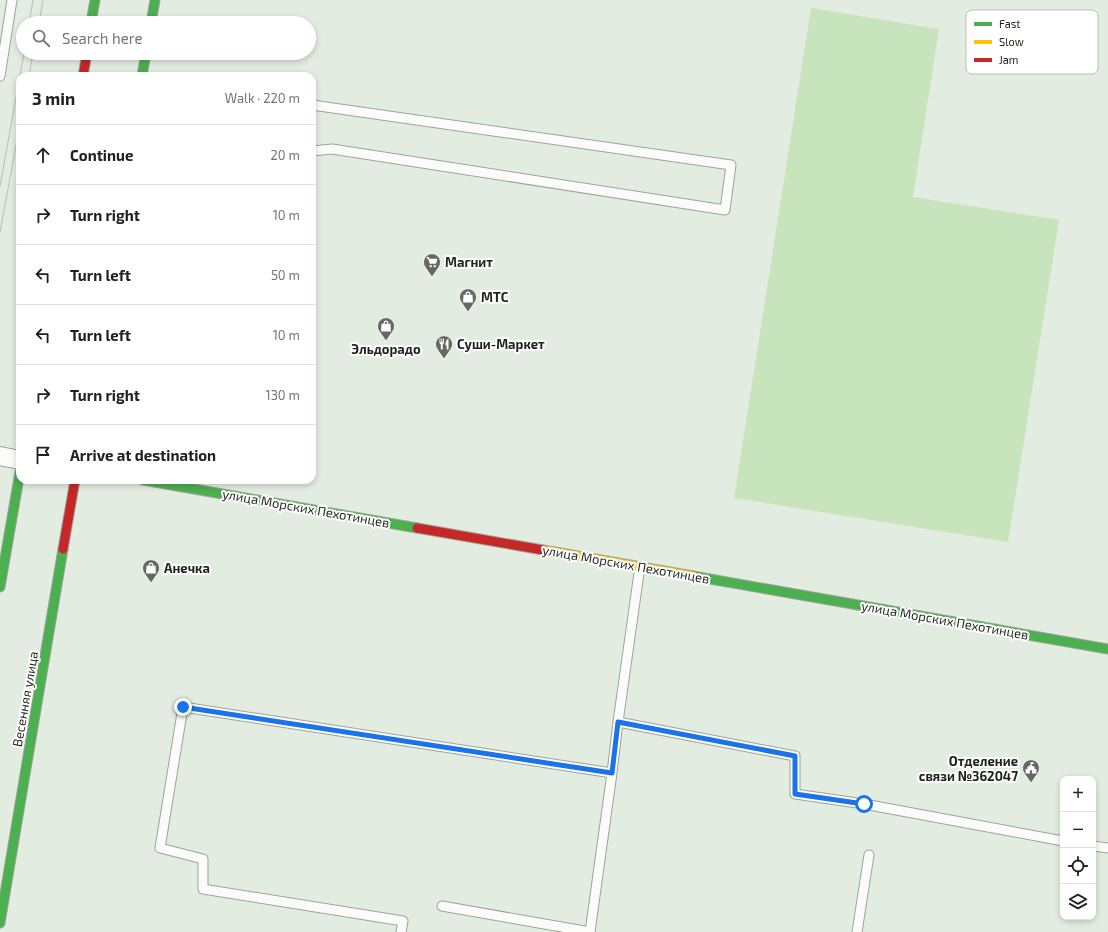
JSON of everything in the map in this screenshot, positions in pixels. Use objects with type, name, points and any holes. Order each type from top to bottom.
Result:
[{"type":"street","points":[[92,16],[95,0]]},
{"type":"street","points":[[152,16],[155,0]]},
{"type":"street","points":[[84,72],[86,60]]},
{"type":"street","points":[[143,72],[145,60]]},
{"type":"street","points":[[0,456],[16,459]]},
{"type":"street","points":[[0,587],[18,484]]},
{"type":"street","name":"Весенняя улица","points":[[0,923],[74,484]]},
{"type":"street","name":"улица Морских Пехотинцев","points":[[189,484],[1108,649]]},
{"type":"lane","points":[[0,76],[3,39],[12,0]]},
{"type":"lane","points":[[316,106],[731,166],[724,210],[332,149],[316,151]]},
{"type":"lane","points":[[442,906],[590,932],[640,566]]},
{"type":"lane","points":[[401,932],[403,921],[203,889],[203,859],[160,848],[183,707],[612,773]]},
{"type":"lane","points":[[618,722],[795,756],[795,794],[864,804],[1060,840]]},
{"type":"lane","points":[[1096,846],[1108,848]]},
{"type":"lane","points":[[857,932],[869,855]]},
{"type":"green space","points":[[811,8],[939,29],[913,197],[1059,220],[1008,542],[734,498]]},
{"type":"tram line","points":[[30,16],[33,0]]},
{"type":"tram line","points":[[40,16],[43,0]]},
{"type":"tram line","points":[[21,72],[23,60]]},
{"type":"tram line","points":[[30,72],[32,60]]},
{"type":"tram line","points":[[0,186],[16,97]]},
{"type":"tram line","points":[[0,232],[16,146]]},
{"type":"traffic: fast","points":[[92,16],[95,0]]},
{"type":"traffic: fast","points":[[152,16],[155,0]]},
{"type":"traffic: fast","points":[[143,72],[145,60]]},
{"type":"traffic: fast","points":[[0,587],[18,484]]},
{"type":"traffic: fast","points":[[166,484],[417,528]]},
{"type":"traffic: fast","points":[[0,923],[63,549]]},
{"type":"traffic: fast","points":[[693,576],[1108,649]]},
{"type":"traffic: slow","points":[[543,550],[693,576]]},
{"type":"traffic: jam","points":[[84,72],[86,60]]},
{"type":"traffic: jam","points":[[63,549],[74,484]]},
{"type":"traffic: jam","points":[[417,528],[543,550]]},
{"type":"place","name":"Магнит","points":[[432,277]]},
{"type":"place","name":"МТС","points":[[468,312]]},
{"type":"place","name":"Эльдорадо","points":[[386,341]]},
{"type":"place","name":"Суши-Маркет","points":[[444,359]]},
{"type":"place","name":"Анечка","points":[[151,583]]},
{"type":"place","name":"Отделение связи №362047","points":[[1031,783]]},
{"type":"route","points":[[183,707],[612,773],[618,722],[795,756],[795,794],[864,804]]}]
